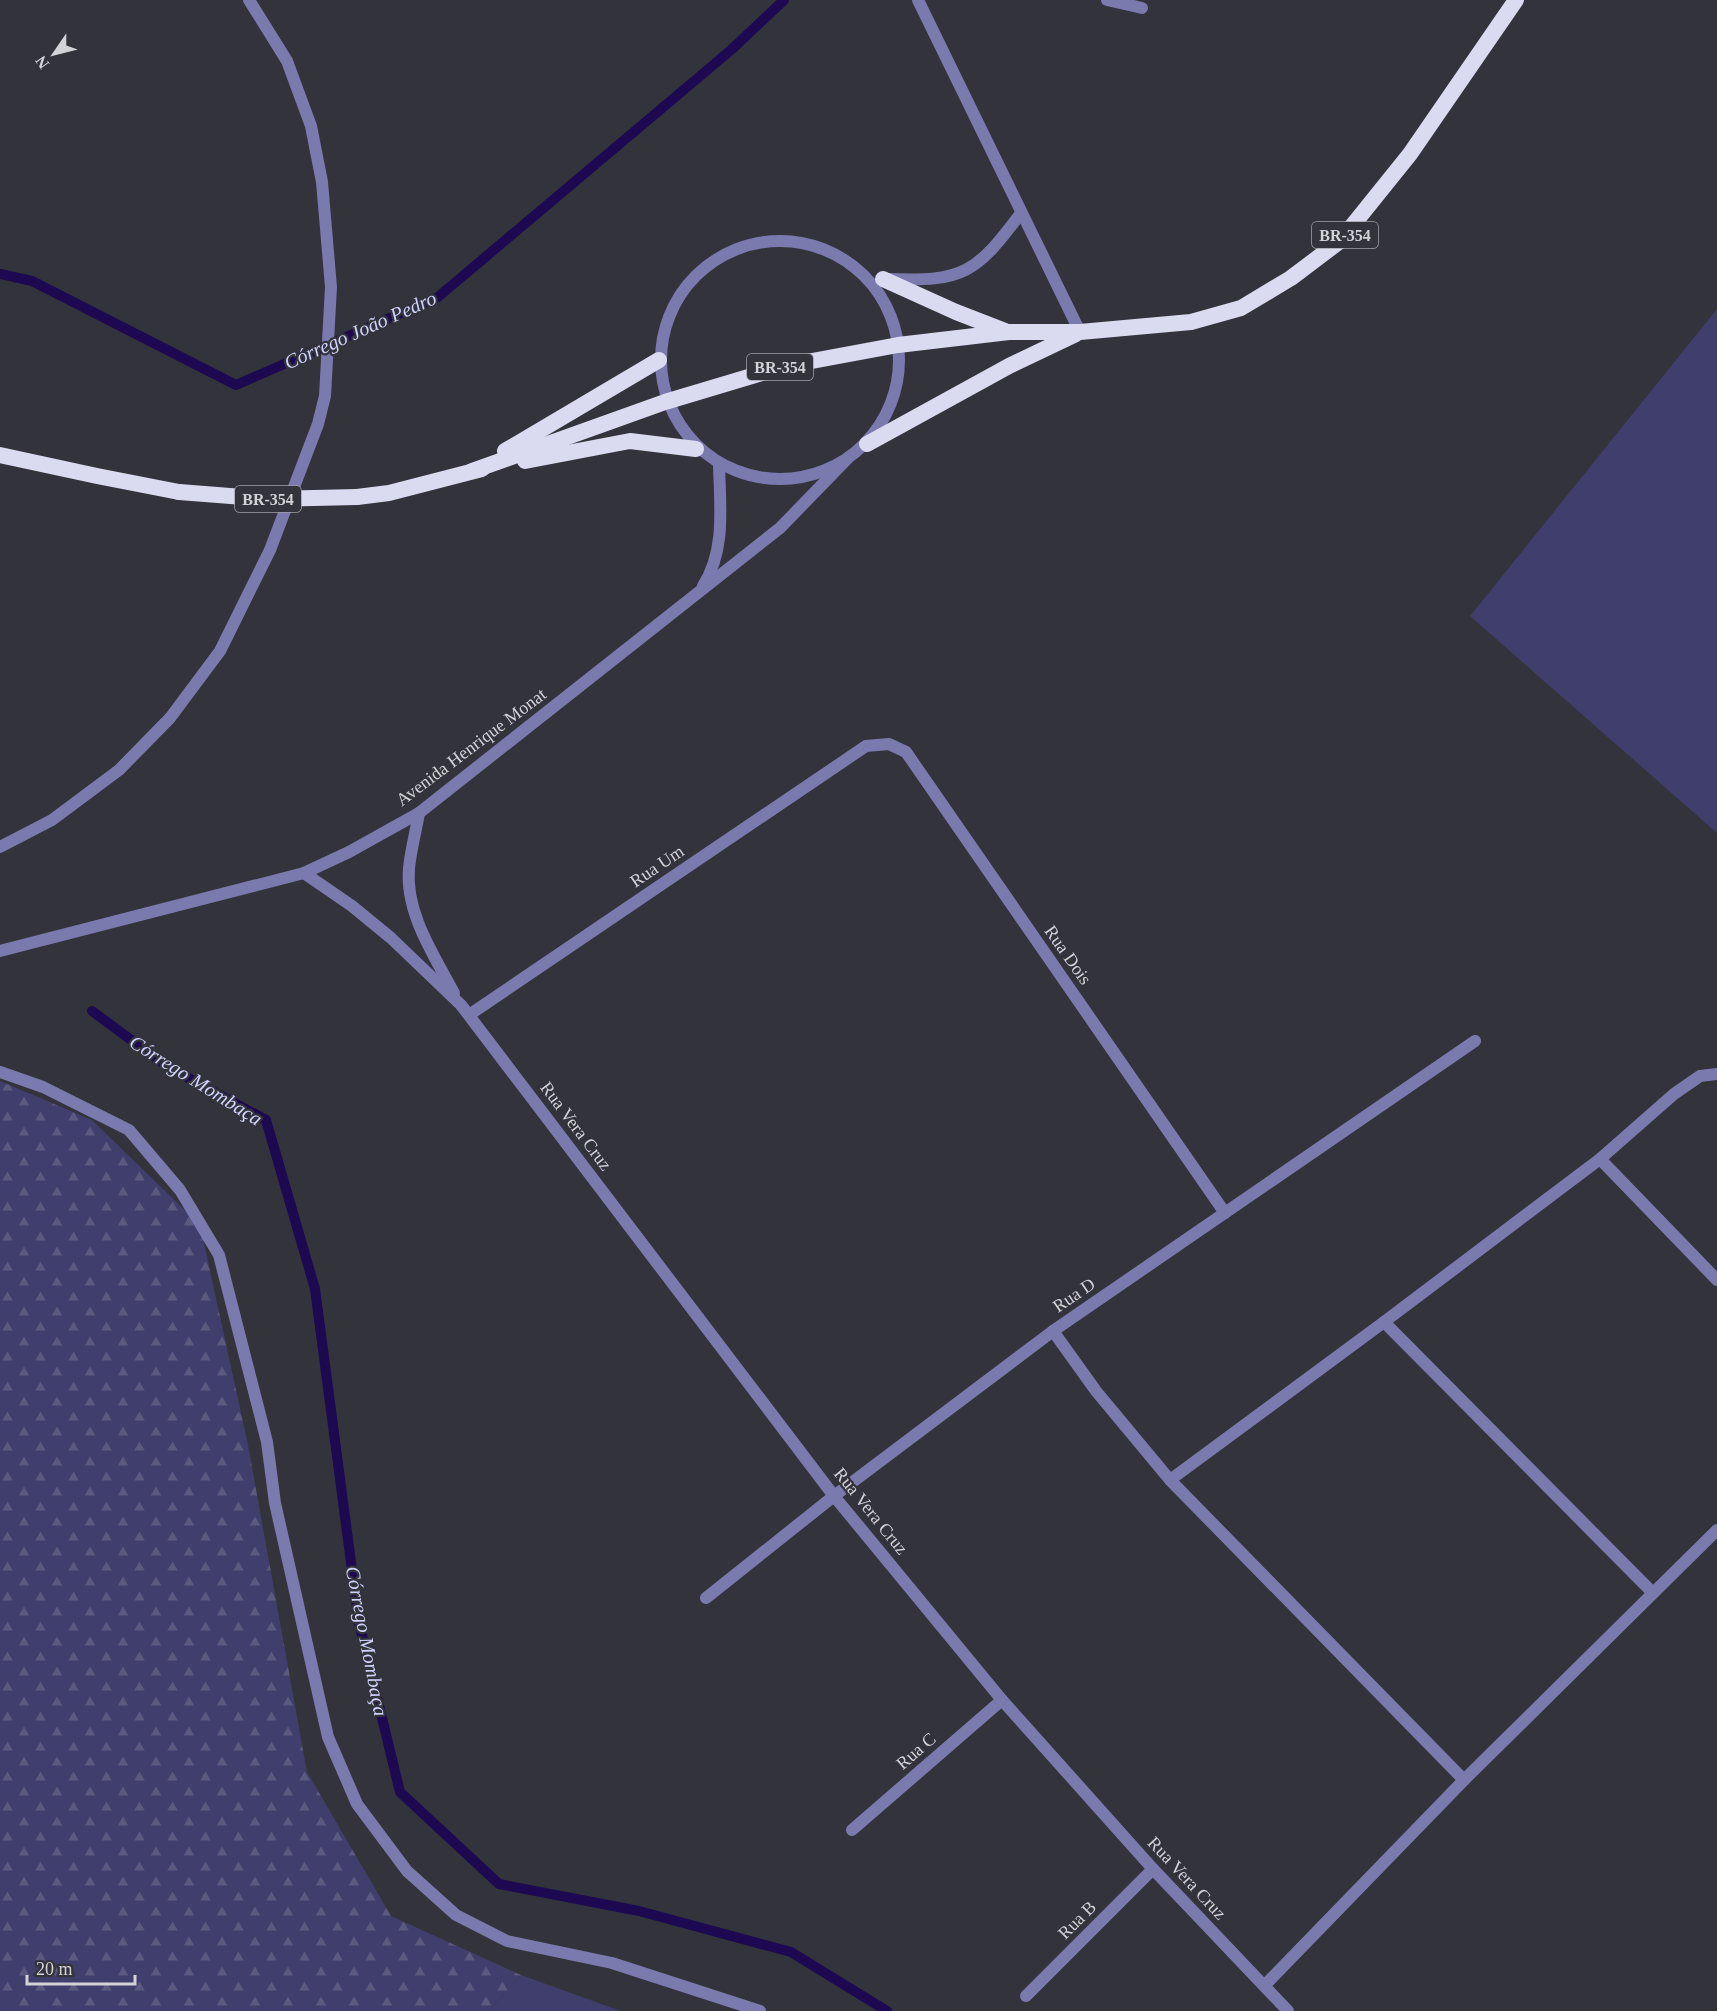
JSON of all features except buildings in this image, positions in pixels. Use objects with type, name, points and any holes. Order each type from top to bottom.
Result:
[{"type":"highway","name":"BR-354","points":[[0,455],[179,492],[270,500],[357,497],[389,493],[472,471],[665,402],[785,366],[898,345],[1009,332],[1080,332],[1191,322],[1241,308],[1291,278],[1340,241],[1410,154],[1516,0]]},
{"type":"highway","points":[[877,278],[1009,332]]},
{"type":"highway","points":[[867,444],[1009,366],[1080,332]]},
{"type":"highway","points":[[472,471],[658,360]]},
{"type":"highway","points":[[472,471],[630,441],[696,449]]},
{"type":"street","points":[[0,847],[52,820],[119,770],[170,718],[220,651],[270,550],[318,423],[325,396],[331,287],[322,182],[311,126],[287,61],[249,0]]},
{"type":"street","points":[[918,0],[1080,332]]},
{"type":"street","points":[[1107,0],[1142,8]]},
{"type":"street","points":[[877,278],[891,309],[896,327],[898,372],[894,399],[883,423],[857,453],[823,469],[771,476],[744,473],[719,465],[706,458],[683,435],[665,402],[658,360],[665,325],[682,293],[707,267],[738,250],[773,242],[809,244],[842,256],[877,278],[920,280],[960,274],[979,264],[994,249],[1021,213]]},
{"type":"street","name":"Avenida Henrique Monat","points":[[0,951],[304,873],[349,852],[419,813],[780,528],[848,458]]},
{"type":"street","points":[[698,594],[710,576],[721,537],[719,465]]},
{"type":"street","name":"Rua Dois","points":[[866,746],[889,744],[906,752],[1225,1213]]},
{"type":"street","name":"Rua Um","points":[[469,1015],[866,746]]},
{"type":"street","name":"Rua Vera Cruz","points":[[419,813],[409,869],[413,906],[423,936],[461,1005]]},
{"type":"street","name":"Rua Vera Cruz","points":[[304,873],[352,906],[391,938],[461,1005],[834,1496],[1002,1700],[1152,1869],[1288,2011]]},
{"type":"street","name":"Rua D","points":[[706,1598],[834,1496],[1053,1331],[1475,1041]]},
{"type":"street","points":[[0,1072],[43,1087],[129,1130],[180,1190],[219,1255],[267,1442],[275,1503],[328,1737],[357,1804],[407,1871],[456,1915],[507,1941],[612,1963],[760,2011]]},
{"type":"street","points":[[1170,1480],[1384,1323],[1600,1159],[1674,1094],[1700,1076],[1717,1074]]},
{"type":"street","points":[[1600,1159],[1717,1280]]},
{"type":"street","points":[[1384,1323],[1652,1592]]},
{"type":"street","points":[[1053,1331],[1096,1391],[1170,1480],[1464,1780]]},
{"type":"street","points":[[1264,1985],[1464,1780],[1717,1530]]},
{"type":"street","name":"Rua C","points":[[852,1830],[1002,1700]]},
{"type":"street","name":"Rua B","points":[[1026,1996],[1152,1869]]},
{"type":"green space","points":[[1717,309],[1717,833],[1470,616]]},
{"type":"green space","points":[[0,1081],[92,1120],[200,1225],[248,1445],[307,1772],[391,1916],[521,1975],[489,2011],[0,2011]]},
{"type":"green space","points":[[521,1975],[621,2011],[489,2011]]},
{"type":"waterway","name":"Córrego João Pedro","points":[[0,274],[32,281],[236,385],[438,297],[731,50],[784,0]]},
{"type":"waterway","name":"Córrego Mombaça","points":[[92,1011],[168,1067],[266,1120],[315,1289],[359,1623],[400,1792],[499,1884],[639,1911],[791,1952],[887,2011]]}]
